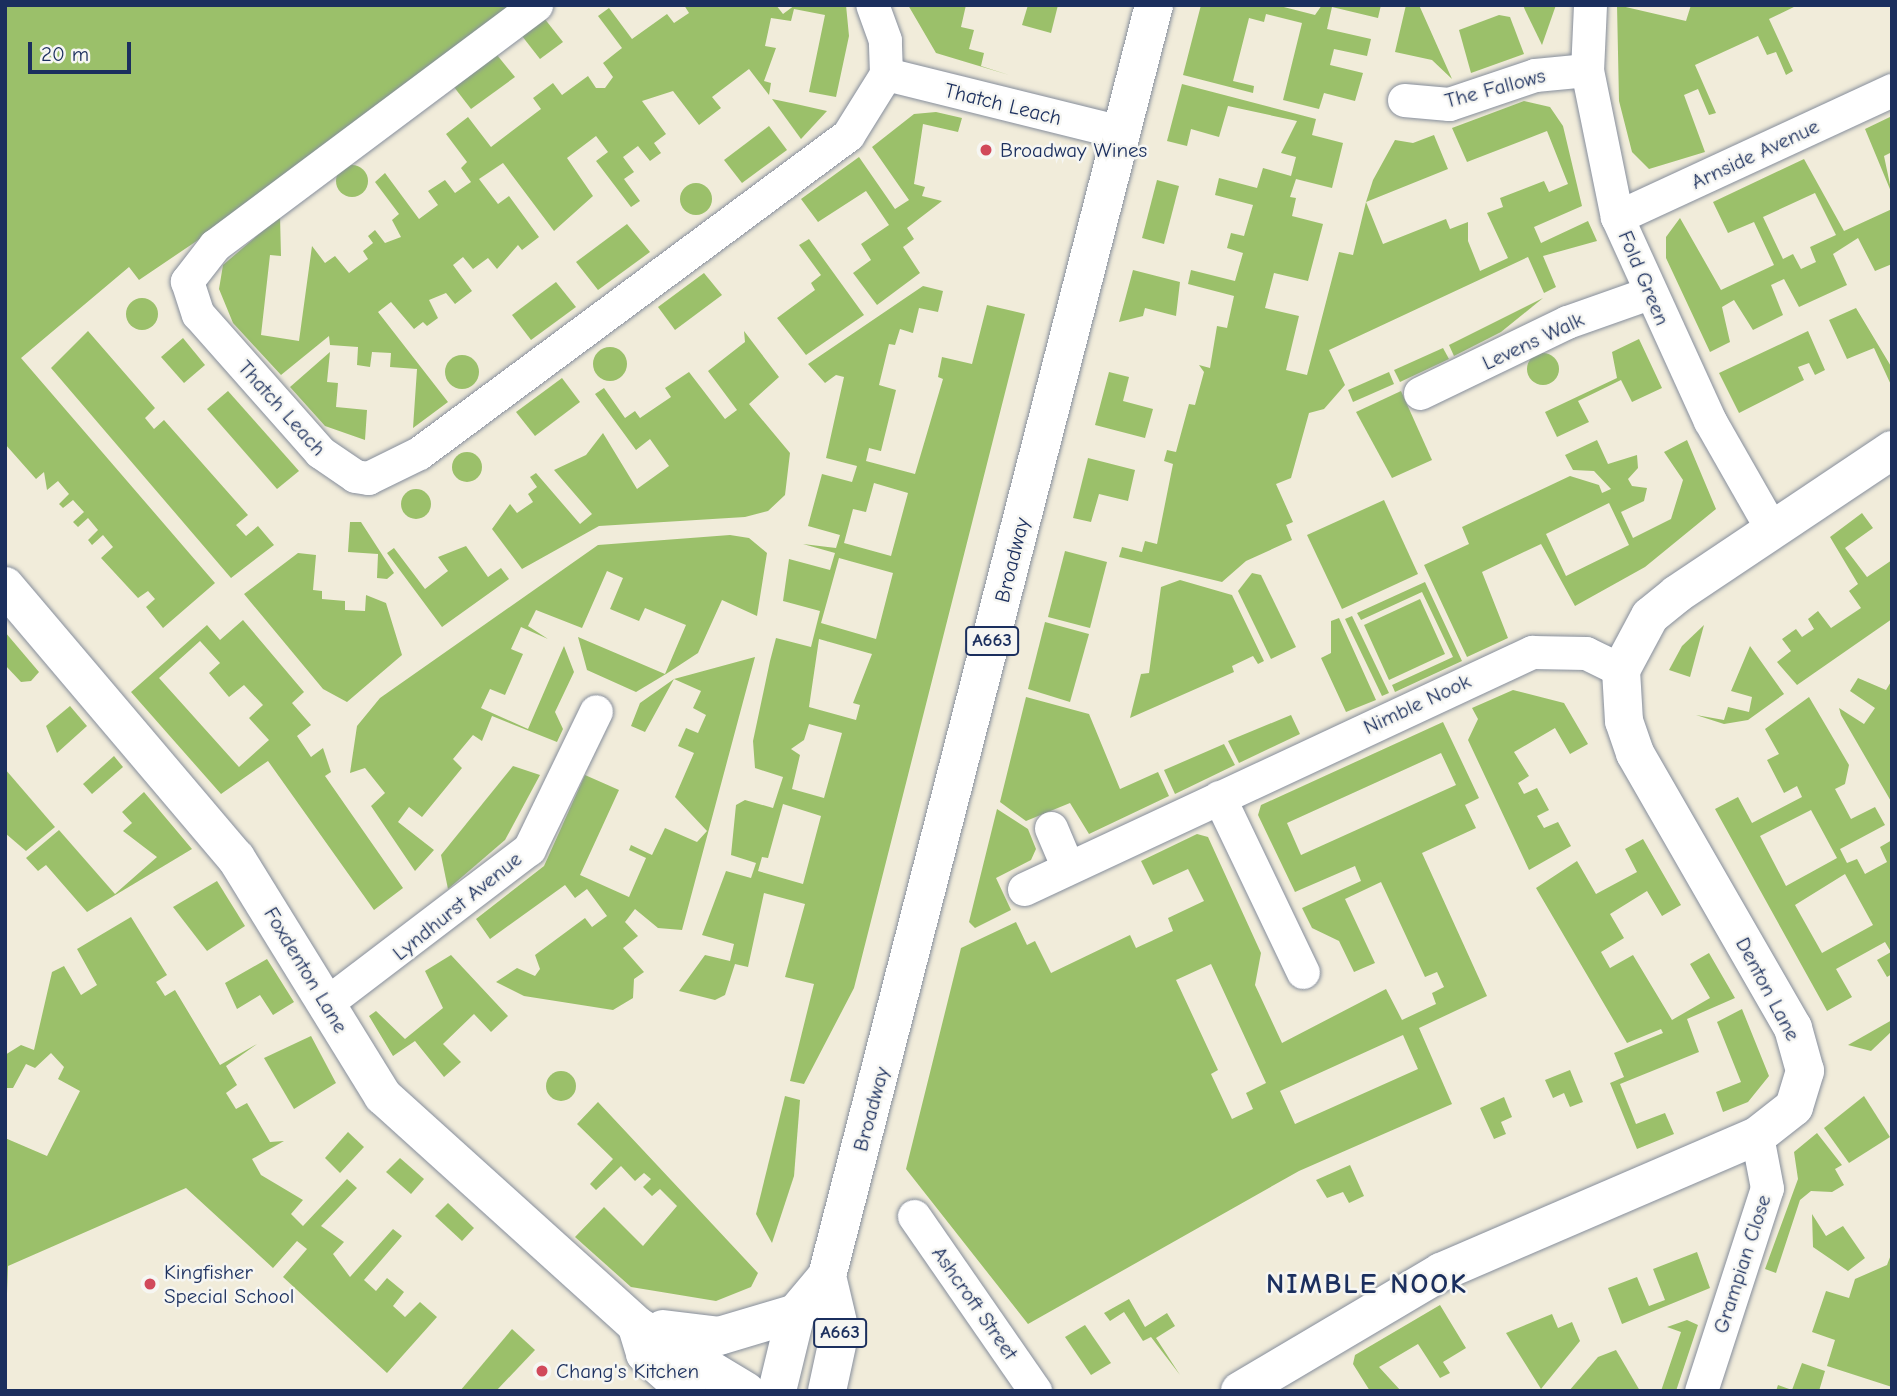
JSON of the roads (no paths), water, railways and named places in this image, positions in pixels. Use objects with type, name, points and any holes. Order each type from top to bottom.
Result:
[{"type":"main road","name":"Broadway","points":[[777,1391],[796,1313],[827,1276],[1154,5]]},
{"type":"main road","points":[[1621,670],[1650,616],[1771,528],[1892,450]]},
{"type":"main road","name":"Foxdenton Lane","points":[[5,586],[206,818],[328,1002],[383,1096],[636,1325],[746,1391]]},
{"type":"main road","name":"Denton Lane","points":[[1240,1391],[1441,1272],[1757,1136],[1794,1107],[1805,1071],[1801,1051],[1635,753],[1624,720],[1621,670]]},
{"type":"main road","name":"Broadway","points":[[827,1276],[840,1331],[827,1391]]},
{"type":"main road","points":[[636,1325],[719,1336],[796,1313]]},
{"type":"main road","name":"Foxdenton Lane","points":[[636,1325],[645,1354],[687,1391]]},
{"type":"street","name":"Thatch Leach","points":[[536,5],[215,246],[187,281],[198,314],[320,452],[355,476],[369,478],[419,453],[848,135],[886,74],[1120,132]]},
{"type":"street","points":[[872,5],[885,40],[886,74]]},
{"type":"street","name":"Fold Green","points":[[1590,5],[1587,70],[1617,217],[1648,293],[1734,469],[1771,528]]},
{"type":"street","name":"The Fallows","points":[[1404,100],[1449,104],[1535,75],[1587,70]]},
{"type":"street","name":"Arnside Avenue","points":[[1617,217],[1892,90]]},
{"type":"street","name":"Levens Walk","points":[[1420,393],[1567,322],[1648,293]]},
{"type":"street","name":"Nimble Nook","points":[[1024,889],[1532,652],[1586,653],[1621,670]]},
{"type":"street","name":"Lyndhurst Avenue","points":[[328,1002],[427,933],[529,849],[596,711]]},
{"type":"street","points":[[1219,797],[1303,972]]},
{"type":"street","points":[[1051,828],[1068,867]]},
{"type":"street","name":"Grampian Close","points":[[1701,1391],[1767,1188],[1757,1136]]},
{"type":"street","name":"Ashcroft Street","points":[[914,1216],[1035,1391]]},
{"type":"place","name":"Broadway Wines","points":[[986,150]]},
{"type":"place","name":"Kingfisher Special School","points":[[150,1284]]},
{"type":"place","name":"Chang's Kitchen","points":[[542,1371]]},
{"type":"district","name":"NIMBLE NOOK","points":[[1367,1284]]}]
